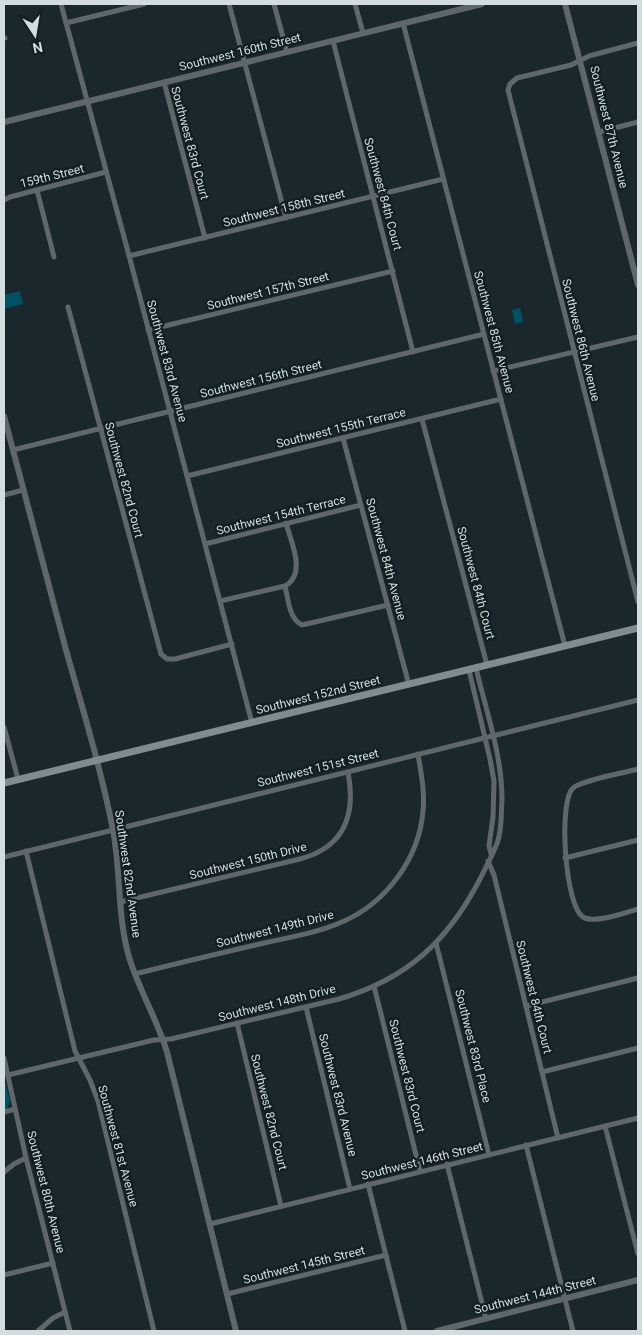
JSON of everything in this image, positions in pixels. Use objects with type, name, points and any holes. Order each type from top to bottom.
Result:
[{"type":"main road","name":"Southwest 152nd Street","points":[[4,783],[638,628]]},
{"type":"street","name":"Southwest 83rd Avenue","points":[[61,4],[252,723]]},
{"type":"street","points":[[66,23],[144,4]]},
{"type":"street","points":[[229,4],[286,218]]},
{"type":"street","points":[[274,4],[287,52]]},
{"type":"street","points":[[355,4],[363,33]]},
{"type":"street","name":"Southwest 160th Street","points":[[4,122],[482,4]]},
{"type":"street","name":"Southwest 87th Avenue","points":[[565,4],[638,285]]},
{"type":"street","name":"Southwest 85th Avenue","points":[[403,23],[564,646]]},
{"type":"street","name":"Southwest 84th Court","points":[[332,41],[413,352]]},
{"type":"street","points":[[580,60],[638,43]]},
{"type":"street","name":"Southwest 86th Avenue","points":[[580,60],[571,65],[517,78],[510,84],[508,90],[638,602]]},
{"type":"street","name":"Southwest 83rd Court","points":[[164,82],[204,238]]},
{"type":"street","points":[[599,132],[638,122]]},
{"type":"street","name":"159th Street","points":[[4,200],[106,172]]},
{"type":"street","name":"Southwest 158th Street","points":[[129,256],[443,179]]},
{"type":"street","points":[[37,190],[54,256]]},
{"type":"street","name":"Southwest 157th Street","points":[[148,330],[392,271]]},
{"type":"street","name":"Southwest 82nd Court","points":[[68,307],[158,647],[164,658],[175,659],[232,644]]},
{"type":"street","name":"Southwest 156th Street","points":[[13,450],[484,334]]},
{"type":"street","points":[[493,371],[638,337]]},
{"type":"street","name":"Southwest 155th Terrace","points":[[187,476],[501,399]]},
{"type":"street","name":"Southwest 82nd Avenue","points":[[4,416],[113,830],[124,937],[135,974],[163,1040],[236,1331]]},
{"type":"street","name":"Southwest 84th Court","points":[[422,419],[487,665]]},
{"type":"street","name":"Southwest 84th Avenue","points":[[344,438],[408,684]]},
{"type":"street","points":[[4,495],[23,490]]},
{"type":"street","name":"Southwest 154th Terrace","points":[[204,544],[361,505]]},
{"type":"street","points":[[220,601],[285,586],[295,578],[297,568],[286,523]]},
{"type":"street","points":[[285,586],[292,615],[299,624],[309,624],[388,605]]},
{"type":"street","points":[[472,669],[492,736],[500,772],[502,799],[497,841],[491,854]]},
{"type":"street","points":[[472,669],[494,781],[493,817],[489,846],[491,854]]},
{"type":"street","name":"Southwest 151st Street","points":[[4,857],[638,700]]},
{"type":"street","points":[[4,728],[18,779]]},
{"type":"street","name":"Southwest 149th Drive","points":[[135,974],[320,930],[346,920],[372,904],[389,889],[400,874],[419,833],[423,798],[418,754]]},
{"type":"street","points":[[638,769],[582,783],[574,787],[569,793],[566,808],[566,858],[575,907],[579,914],[584,918],[597,919],[638,909]]},
{"type":"street","name":"Southwest 150th Drive","points":[[120,902],[300,859],[323,851],[340,835],[349,814],[351,792],[348,772]]},
{"type":"street","points":[[566,858],[638,840]]},
{"type":"street","name":"Southwest 81st Avenue","points":[[26,851],[78,1058],[96,1095],[154,1331]]},
{"type":"street","name":"Southwest 148th Drive","points":[[8,1075],[154,1040],[172,1040],[340,999],[374,986],[407,968],[436,943],[460,914],[491,854]]},
{"type":"street","name":"Southwest 84th Court","points":[[488,861],[494,875],[558,1138]]},
{"type":"street","name":"Southwest 83rd Place","points":[[436,943],[489,1154]]},
{"type":"street","points":[[526,1006],[638,978]]},
{"type":"street","name":"Southwest 83rd Court","points":[[374,986],[420,1171]]},
{"type":"street","name":"Southwest 83rd Avenue","points":[[306,1007],[350,1189]]},
{"type":"street","name":"Southwest 82nd Court","points":[[237,1023],[281,1206]]},
{"type":"street","points":[[542,1072],[638,1048]]},
{"type":"street","name":"Southwest 80th Avenue","points":[[4,1058],[26,1158],[70,1331]]},
{"type":"street","points":[[4,1112],[16,1109]]},
{"type":"street","name":"Southwest 146th Street","points":[[210,1224],[638,1118]]},
{"type":"street","points":[[605,1126],[638,1254]]},
{"type":"street","points":[[526,1145],[573,1331]]},
{"type":"street","points":[[4,1172],[26,1158]]},
{"type":"street","points":[[447,1164],[486,1319]]},
{"type":"street","points":[[368,1184],[405,1331]]},
{"type":"street","name":"Southwest 145th Street","points":[[227,1294],[386,1255]]},
{"type":"street","points":[[4,1275],[53,1262]]},
{"type":"street","name":"Southwest 144th Street","points":[[437,1331],[638,1280]]},
{"type":"street","points":[[38,1331],[53,1318],[65,1312]]},
{"type":"shaded area","points":[[20,291],[23,304],[4,309],[4,295]]},
{"type":"shaded area","points":[[520,308],[523,322],[515,324],[512,310]]},
{"type":"shaded area","points":[[4,1078],[10,1100],[7,1110],[4,1110]]}]
